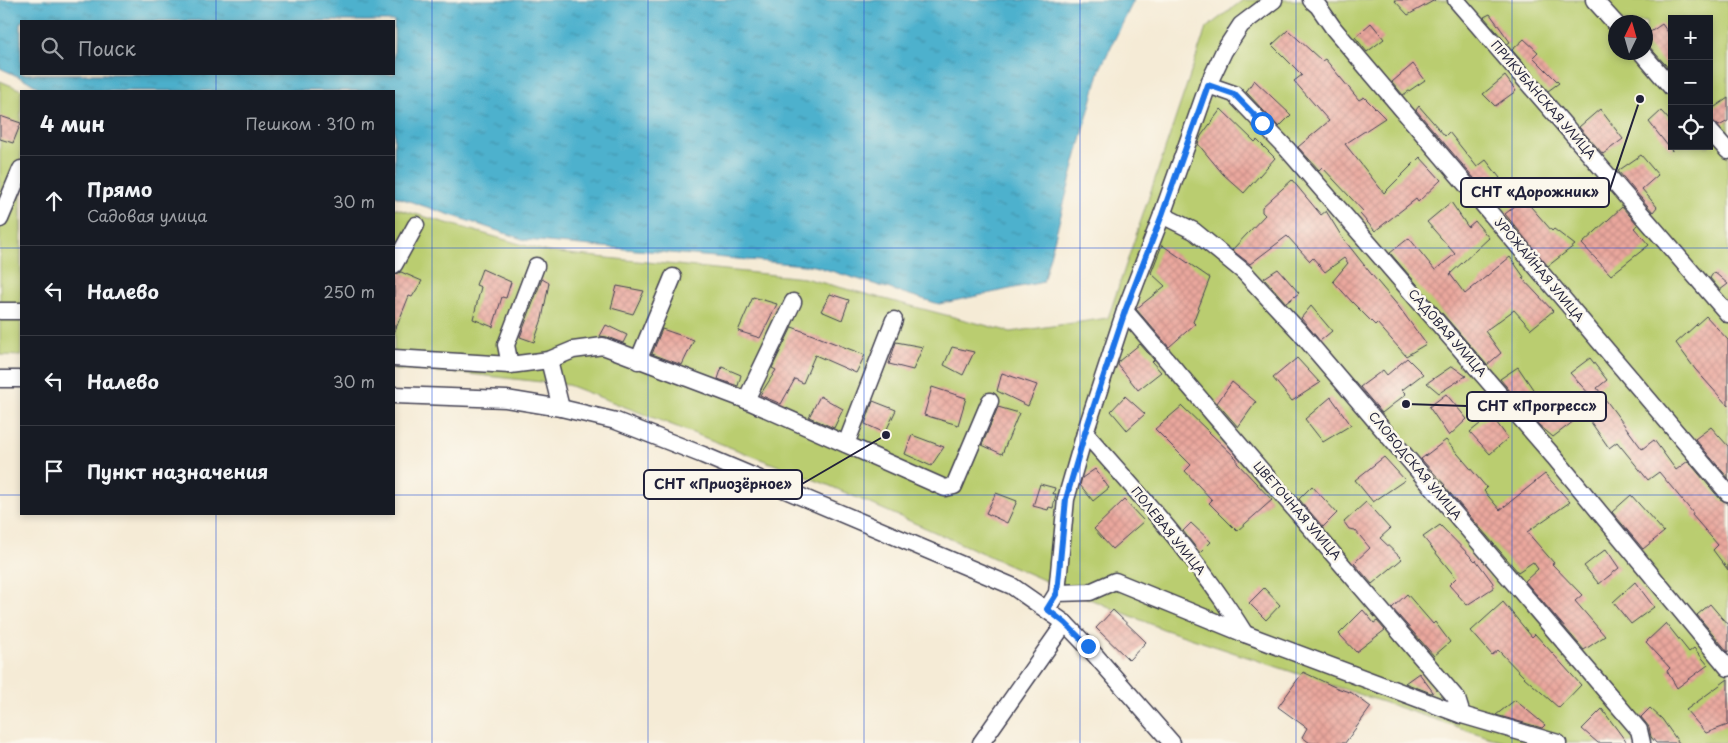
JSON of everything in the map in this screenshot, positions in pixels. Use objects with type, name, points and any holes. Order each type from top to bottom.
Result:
[{"type":"street","points":[[1047,609],[1057,593],[1066,499],[1085,433],[1125,311],[1162,215],[1208,85],[1224,50],[1242,25],[1274,0]]},
{"type":"street","name":"УРОЖАЙНАЯ УЛИЦА","points":[[1311,0],[1728,493]]},
{"type":"street","name":"ПРИКУБАНСКАЯ УЛИЦА","points":[[1456,0],[1728,314]]},
{"type":"street","points":[[1594,0],[1608,15]]},
{"type":"street","points":[[1647,60],[1668,84]]},
{"type":"street","name":"САДОВАЯ УЛИЦА","points":[[1208,85],[1234,94],[1288,149],[1554,457],[1728,668]]},
{"type":"street","points":[[1713,134],[1728,151]]},
{"type":"street","points":[[0,219],[20,171]]},
{"type":"street","name":"СЛОБОДСКАЯ УЛИЦА","points":[[1162,215],[1194,231],[1244,272],[1299,331],[1639,730],[1642,743]]},
{"type":"street","points":[[395,263],[416,225]]},
{"type":"street","points":[[510,365],[506,346],[536,266]]},
{"type":"street","points":[[638,361],[673,277]]},
{"type":"street","points":[[746,400],[793,302]]},
{"type":"street","points":[[0,311],[20,311]]},
{"type":"street","name":"ЦВЕТОЧНАЯ УЛИЦА","points":[[1125,311],[1457,699],[1462,715]]},
{"type":"street","points":[[846,444],[894,320]]},
{"type":"street","points":[[395,358],[510,365],[549,360],[573,350],[603,346],[638,361],[746,400],[945,488],[954,486],[990,401]]},
{"type":"street","points":[[549,360],[561,408]]},
{"type":"street","points":[[0,378],[20,379]]},
{"type":"street","points":[[395,395],[506,399],[561,408],[616,421],[704,455],[1012,586],[1065,623],[1088,646],[1172,743]]},
{"type":"street","name":"ПОЛЕВАЯ УЛИЦА","points":[[1085,433],[1149,505],[1224,600],[1246,634]]},
{"type":"street","points":[[1057,593],[1090,592],[1115,581],[1246,634],[1462,715],[1558,743]]},
{"type":"street","points":[[981,743],[1065,623]]},
{"type":"green space","points":[[1243,0],[1728,0],[1728,743],[1512,743],[1488,737],[1163,629],[1048,582],[828,485],[568,385],[461,373],[395,370],[395,208],[548,252],[804,278],[1011,332],[1108,318],[1206,28]]},
{"type":"green space","points":[[0,81],[22,90],[20,90],[20,356],[0,355]]},
{"type":"water","points":[[0,0],[1134,0],[1100,69],[1043,282],[939,304],[815,266],[525,240],[395,196],[395,90],[42,90],[0,68]]},
{"type":"building","points":[[1394,0],[1435,0],[1408,15]]},
{"type":"building","points":[[1490,14],[1510,42],[1507,44],[1484,17]]},
{"type":"building","points":[[1371,23],[1384,39],[1367,52],[1355,37]]},
{"type":"building","points":[[1662,24],[1668,32],[1668,68],[1653,51],[1653,30]]},
{"type":"building","points":[[1288,30],[1322,61],[1325,59],[1359,100],[1364,97],[1385,118],[1345,144],[1384,193],[1420,157],[1441,180],[1418,202],[1416,199],[1375,231],[1360,214],[1363,211],[1322,167],[1319,170],[1298,147],[1329,121],[1294,81],[1302,75],[1272,45]]},
{"type":"building","points":[[1524,39],[1538,52],[1533,57],[1559,83],[1548,91],[1512,50]]},
{"type":"building","points":[[1413,64],[1425,80],[1403,95],[1392,82]]},
{"type":"building","points":[[1505,76],[1516,91],[1495,106],[1483,94]]},
{"type":"building","points":[[1254,80],[1291,115],[1279,127],[1246,92]]},
{"type":"building","points":[[1728,98],[1728,121],[1719,126],[1713,121],[1713,108]]},
{"type":"building","points":[[1419,106],[1445,136],[1449,132],[1477,167],[1486,160],[1500,178],[1485,191],[1416,110]]},
{"type":"building","points":[[1221,109],[1255,142],[1257,140],[1275,158],[1244,193],[1223,174],[1198,144],[1201,136]]},
{"type":"building","points":[[1600,109],[1623,139],[1603,154],[1579,127]]},
{"type":"building","points":[[1661,111],[1668,119],[1668,146],[1649,122]]},
{"type":"building","points":[[0,116],[20,123],[13,143],[0,139]]},
{"type":"building","points":[[1641,155],[1658,175],[1642,189],[1657,207],[1653,212],[1618,171]]},
{"type":"building","points":[[1292,180],[1321,215],[1326,211],[1342,237],[1399,307],[1426,344],[1406,356],[1377,323],[1375,325],[1352,302],[1333,281],[1348,263],[1344,258],[1325,272],[1313,258],[1310,261],[1287,236],[1250,264],[1232,250],[1265,215],[1262,212],[1262,207]]},
{"type":"building","points":[[1524,199],[1552,231],[1554,229],[1575,245],[1548,266],[1505,214]]},
{"type":"building","points":[[1451,202],[1468,227],[1475,221],[1489,238],[1450,274],[1465,294],[1510,257],[1524,277],[1522,278],[1553,311],[1531,329],[1514,310],[1485,331],[1501,353],[1487,365],[1390,253],[1409,238],[1435,270],[1455,254],[1427,222]]},
{"type":"building","points":[[1622,207],[1638,225],[1634,228],[1649,245],[1611,275],[1582,244]]},
{"type":"building","points":[[1162,245],[1210,278],[1193,322],[1195,324],[1169,347],[1136,309],[1165,286],[1151,273]]},
{"type":"building","points":[[482,269],[511,282],[506,298],[502,297],[493,327],[473,319],[481,287],[476,285]]},
{"type":"building","points":[[1278,269],[1299,293],[1286,303],[1264,278]]},
{"type":"building","points":[[401,272],[422,281],[412,297],[409,296],[395,331],[395,275]]},
{"type":"building","points":[[1714,272],[1728,284],[1720,290],[1710,278]]},
{"type":"building","points":[[542,279],[549,283],[542,319],[534,342],[520,337]]},
{"type":"building","points":[[617,286],[644,291],[633,314],[611,308]]},
{"type":"building","points":[[830,294],[849,300],[842,320],[821,311]]},
{"type":"building","points":[[753,297],[777,304],[760,338],[738,331]]},
{"type":"building","points":[[1311,306],[1332,331],[1320,341],[1301,318]]},
{"type":"building","points":[[1706,316],[1728,340],[1728,406],[1695,369],[1676,343]]},
{"type":"building","points":[[606,325],[627,335],[623,343],[600,336]]},
{"type":"building","points":[[792,327],[865,355],[856,373],[815,355],[803,383],[795,379],[781,404],[760,395],[776,370],[772,368]]},
{"type":"building","points":[[662,329],[694,340],[682,365],[652,354]]},
{"type":"building","points":[[896,342],[923,347],[913,370],[889,364]]},
{"type":"building","points":[[1140,344],[1154,360],[1152,362],[1161,372],[1138,390],[1118,365],[1119,361]]},
{"type":"building","points":[[952,347],[974,352],[963,375],[944,365]]},
{"type":"building","points":[[1297,358],[1320,383],[1292,401],[1273,378]]},
{"type":"building","points":[[1407,358],[1423,374],[1402,390],[1406,394],[1382,413],[1360,387],[1383,370],[1387,375]]},
{"type":"building","points":[[1590,358],[1607,380],[1597,388],[1642,449],[1654,440],[1676,470],[1688,461],[1720,499],[1728,503],[1728,570],[1713,550],[1718,545],[1659,472],[1648,480],[1617,442],[1609,448],[1588,418],[1600,406],[1570,373]]},
{"type":"building","points":[[1452,366],[1466,376],[1439,393],[1427,383]]},
{"type":"building","points":[[722,367],[741,375],[738,386],[718,379]]},
{"type":"building","points":[[1518,367],[1545,407],[1556,398],[1574,421],[1553,437],[1539,425],[1500,379]]},
{"type":"building","points":[[1002,373],[1037,385],[1028,406],[997,391]]},
{"type":"building","points":[[1232,382],[1256,402],[1238,427],[1217,403]]},
{"type":"building","points":[[932,387],[966,398],[958,425],[924,415]]},
{"type":"building","points":[[1446,394],[1467,419],[1449,436],[1429,407]]},
{"type":"building","points":[[820,396],[843,409],[834,428],[809,417]]},
{"type":"building","points":[[1125,396],[1145,414],[1127,430],[1111,411]]},
{"type":"building","points":[[1331,397],[1351,425],[1323,442],[1305,419]]},
{"type":"building","points":[[873,401],[896,410],[885,433],[865,424]]},
{"type":"building","points":[[1182,406],[1237,459],[1237,463],[1272,500],[1237,531],[1209,503],[1212,500],[1185,471],[1191,465],[1155,429]]},
{"type":"building","points":[[998,407],[1019,413],[1002,454],[982,445]]},
{"type":"building","points":[[1491,415],[1508,438],[1490,454],[1470,432]]},
{"type":"building","points":[[1711,427],[1728,446],[1728,478],[1695,439]]},
{"type":"building","points":[[912,435],[944,447],[931,466],[905,454]]},
{"type":"building","points":[[1446,440],[1487,488],[1484,491],[1500,510],[1545,474],[1570,502],[1527,532],[1554,563],[1552,564],[1582,595],[1575,601],[1605,636],[1584,650],[1525,581],[1538,569],[1533,562],[1518,572],[1421,459]]},
{"type":"building","points":[[1384,457],[1405,480],[1373,502],[1355,480]]},
{"type":"building","points":[[1095,469],[1109,488],[1093,501],[1080,485],[1082,478]]},
{"type":"building","points":[[1040,484],[1055,488],[1053,494],[1056,494],[1053,508],[1049,507],[1048,510],[1033,506]]},
{"type":"building","points":[[1312,486],[1337,513],[1323,527],[1299,499]]},
{"type":"building","points":[[996,493],[1017,501],[1007,523],[986,513]]},
{"type":"building","points":[[1631,495],[1664,532],[1643,549],[1612,512]]},
{"type":"building","points":[[1124,500],[1144,521],[1112,549],[1094,529]]},
{"type":"building","points":[[1366,502],[1390,529],[1380,538],[1402,559],[1372,584],[1354,563],[1370,548],[1355,530],[1349,529],[1344,522]]},
{"type":"building","points":[[1191,523],[1211,542],[1200,553],[1183,531]]},
{"type":"building","points":[[1440,525],[1476,560],[1493,583],[1493,588],[1467,605],[1449,585],[1456,578],[1423,537]]},
{"type":"building","points":[[1606,549],[1619,568],[1599,584],[1584,566]]},
{"type":"building","points":[[1635,582],[1654,607],[1631,624],[1613,602]]},
{"type":"building","points":[[1264,588],[1280,605],[1266,620],[1249,603]]},
{"type":"building","points":[[1407,594],[1433,624],[1435,622],[1450,642],[1434,656],[1392,608]]},
{"type":"building","points":[[1503,602],[1532,637],[1535,634],[1581,685],[1559,708],[1524,677],[1498,650],[1492,655],[1471,631]]},
{"type":"building","points":[[1710,604],[1728,625],[1728,652],[1697,615]]},
{"type":"building","points":[[1113,610],[1146,642],[1129,660],[1096,628]]},
{"type":"building","points":[[1363,610],[1374,623],[1377,621],[1385,630],[1356,652],[1339,634]]},
{"type":"building","points":[[1666,623],[1689,652],[1694,648],[1708,665],[1677,688],[1667,671],[1670,668],[1646,642]]},
{"type":"building","points":[[1303,672],[1352,693],[1371,707],[1345,743],[1310,743],[1302,737],[1307,728],[1278,707]]},
{"type":"building","points":[[1419,673],[1433,692],[1431,693],[1405,683]]},
{"type":"building","points":[[1728,679],[1728,725],[1706,733],[1686,710]]},
{"type":"building","points":[[1515,700],[1545,725],[1542,728],[1496,715]]},
{"type":"building","points":[[1650,708],[1662,719],[1679,743],[1656,743],[1651,737],[1649,727],[1641,717]]},
{"type":"building","points":[[1602,709],[1627,743],[1598,743],[1582,729]]},
{"type":"place","name":"СНТ «Дорожник»","points":[[1640,99]]},
{"type":"place","name":"СНТ «Прогресс»","points":[[1406,404]]},
{"type":"place","name":"СНТ «Приозёрное»","points":[[886,435]]},
{"type":"route","points":[[1088,646],[1065,623],[1047,609],[1057,593],[1066,499],[1085,433],[1125,311],[1162,215],[1208,85],[1234,94],[1262,123]]}]
